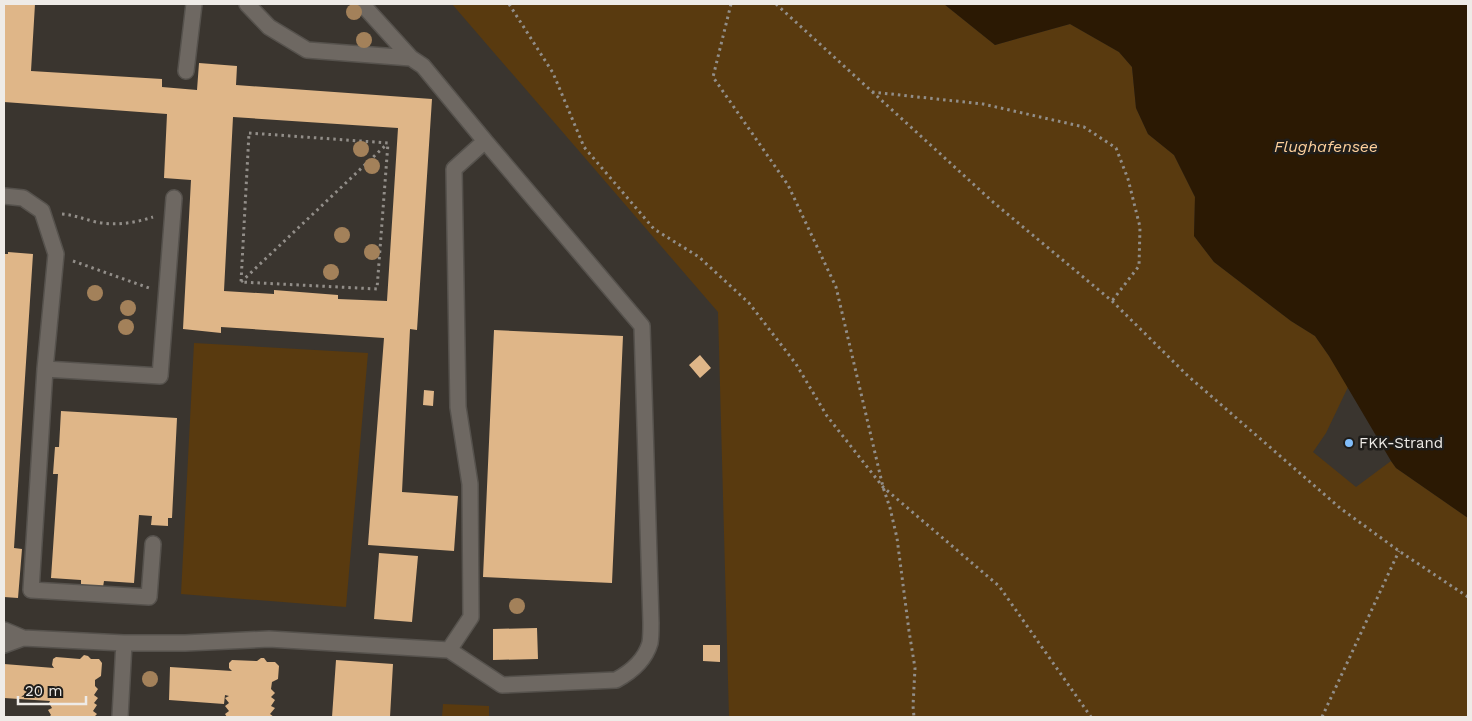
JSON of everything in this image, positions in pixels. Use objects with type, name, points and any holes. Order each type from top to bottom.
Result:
[{"type":"lane","points":[[186,71],[194,4]]},
{"type":"lane","points":[[248,4],[269,27],[307,50],[411,58]]},
{"type":"lane","points":[[4,630],[23,638],[185,643],[269,639],[449,650],[502,685],[616,680],[631,671],[644,656],[650,642],[651,633],[642,326],[423,66],[411,58],[362,4]]},
{"type":"lane","points":[[449,650],[471,617],[470,484],[458,407],[454,169],[485,141]]},
{"type":"lane","points":[[4,196],[23,198],[42,211],[56,254],[31,590],[149,597],[153,544]]},
{"type":"lane","points":[[46,369],[160,376],[174,204]]},
{"type":"lane","points":[[4,645],[23,638]]},
{"type":"lane","points":[[120,717],[124,642]]},
{"type":"path","points":[[509,4],[553,73],[584,147],[654,229],[699,257],[749,303],[796,364],[827,416],[883,487],[999,586],[1091,717]]},
{"type":"path","points":[[731,4],[713,77],[788,185],[836,287],[883,487],[897,538],[908,631],[915,668],[914,717]]},
{"type":"path","points":[[776,4],[992,202],[1112,301],[1195,382],[1340,508],[1398,551],[1468,597]]},
{"type":"path","points":[[872,92],[983,104],[1038,116],[1084,127],[1116,148],[1128,179],[1140,226],[1139,266],[1112,301]]},
{"type":"path","points":[[241,282],[249,133],[388,143]]},
{"type":"path","points":[[241,282],[377,289],[388,143]]},
{"type":"path","points":[[241,282],[388,143]]},
{"type":"path","points":[[42,211],[73,215],[96,222],[125,224],[150,218],[174,204]]},
{"type":"path","points":[[56,254],[167,294]]},
{"type":"path","points":[[1322,717],[1398,551]]},
{"type":"shaded area","points":[[452,4],[944,4],[995,45],[1070,24],[1119,52],[1132,67],[1136,108],[1148,134],[1174,155],[1195,197],[1194,236],[1214,262],[1291,321],[1315,336],[1348,387],[1326,433],[1313,452],[1356,487],[1391,461],[1396,468],[1468,518],[1468,717],[729,717],[718,312]]},
{"type":"shaded area","points":[[194,343],[368,353],[346,607],[181,594]]},
{"type":"shaded area","points":[[443,704],[489,706],[489,717],[442,717]]},
{"type":"water","name":"Flughafensee","points":[[944,4],[1468,4],[1468,518],[1396,468],[1315,336],[1291,321],[1214,262],[1194,236],[1195,197],[1174,155],[1148,134],[1136,108],[1132,67],[1119,52],[1070,24],[995,45]]},
{"type":"building","points":[[4,4],[35,4],[31,71],[162,79],[162,87],[197,90],[199,63],[237,66],[236,85],[432,99],[417,330],[410,329],[402,492],[458,496],[454,551],[368,545],[384,338],[221,327],[221,333],[183,329],[191,180],[164,178],[167,114],[4,102]],"holes":[[[233,117],[398,128],[387,301],[338,299],[338,295],[274,290],[274,294],[224,291]]]},
{"type":"building","points":[[8,252],[33,254],[14,548],[22,549],[18,598],[4,597],[4,254],[8,254]]},
{"type":"building","points":[[494,330],[623,336],[612,583],[483,577]]},
{"type":"building","points":[[700,355],[711,368],[700,378],[689,365]]},
{"type":"building","points":[[424,390],[434,391],[433,406],[423,405]]},
{"type":"building","points":[[61,411],[177,418],[172,518],[168,518],[168,526],[151,525],[152,516],[139,515],[134,583],[104,581],[103,587],[81,585],[81,580],[51,578],[58,474],[53,474],[55,447],[59,447]]},
{"type":"building","points":[[379,553],[418,556],[412,622],[374,619]]},
{"type":"building","points":[[537,628],[538,659],[493,660],[493,629]]},
{"type":"building","points":[[703,645],[720,645],[720,662],[703,661]]},
{"type":"building","points":[[84,655],[91,659],[99,659],[102,663],[101,676],[95,680],[95,686],[98,689],[94,695],[98,698],[94,703],[97,705],[93,711],[97,714],[94,717],[49,717],[51,715],[48,710],[52,708],[49,703],[50,701],[4,698],[4,664],[54,668],[52,665],[53,659],[56,657],[80,659]]},
{"type":"building","points":[[264,658],[267,662],[275,662],[279,666],[278,679],[272,682],[271,689],[275,693],[271,697],[275,700],[271,706],[275,708],[270,714],[274,717],[227,717],[225,714],[229,711],[225,706],[229,703],[225,698],[229,696],[225,695],[224,704],[169,700],[170,667],[232,671],[229,668],[229,663],[232,660],[257,661]]},
{"type":"building","points":[[336,660],[393,664],[390,717],[332,717]]},
{"type":"place","name":"FKK-Strand","points":[[1349,443]]}]
